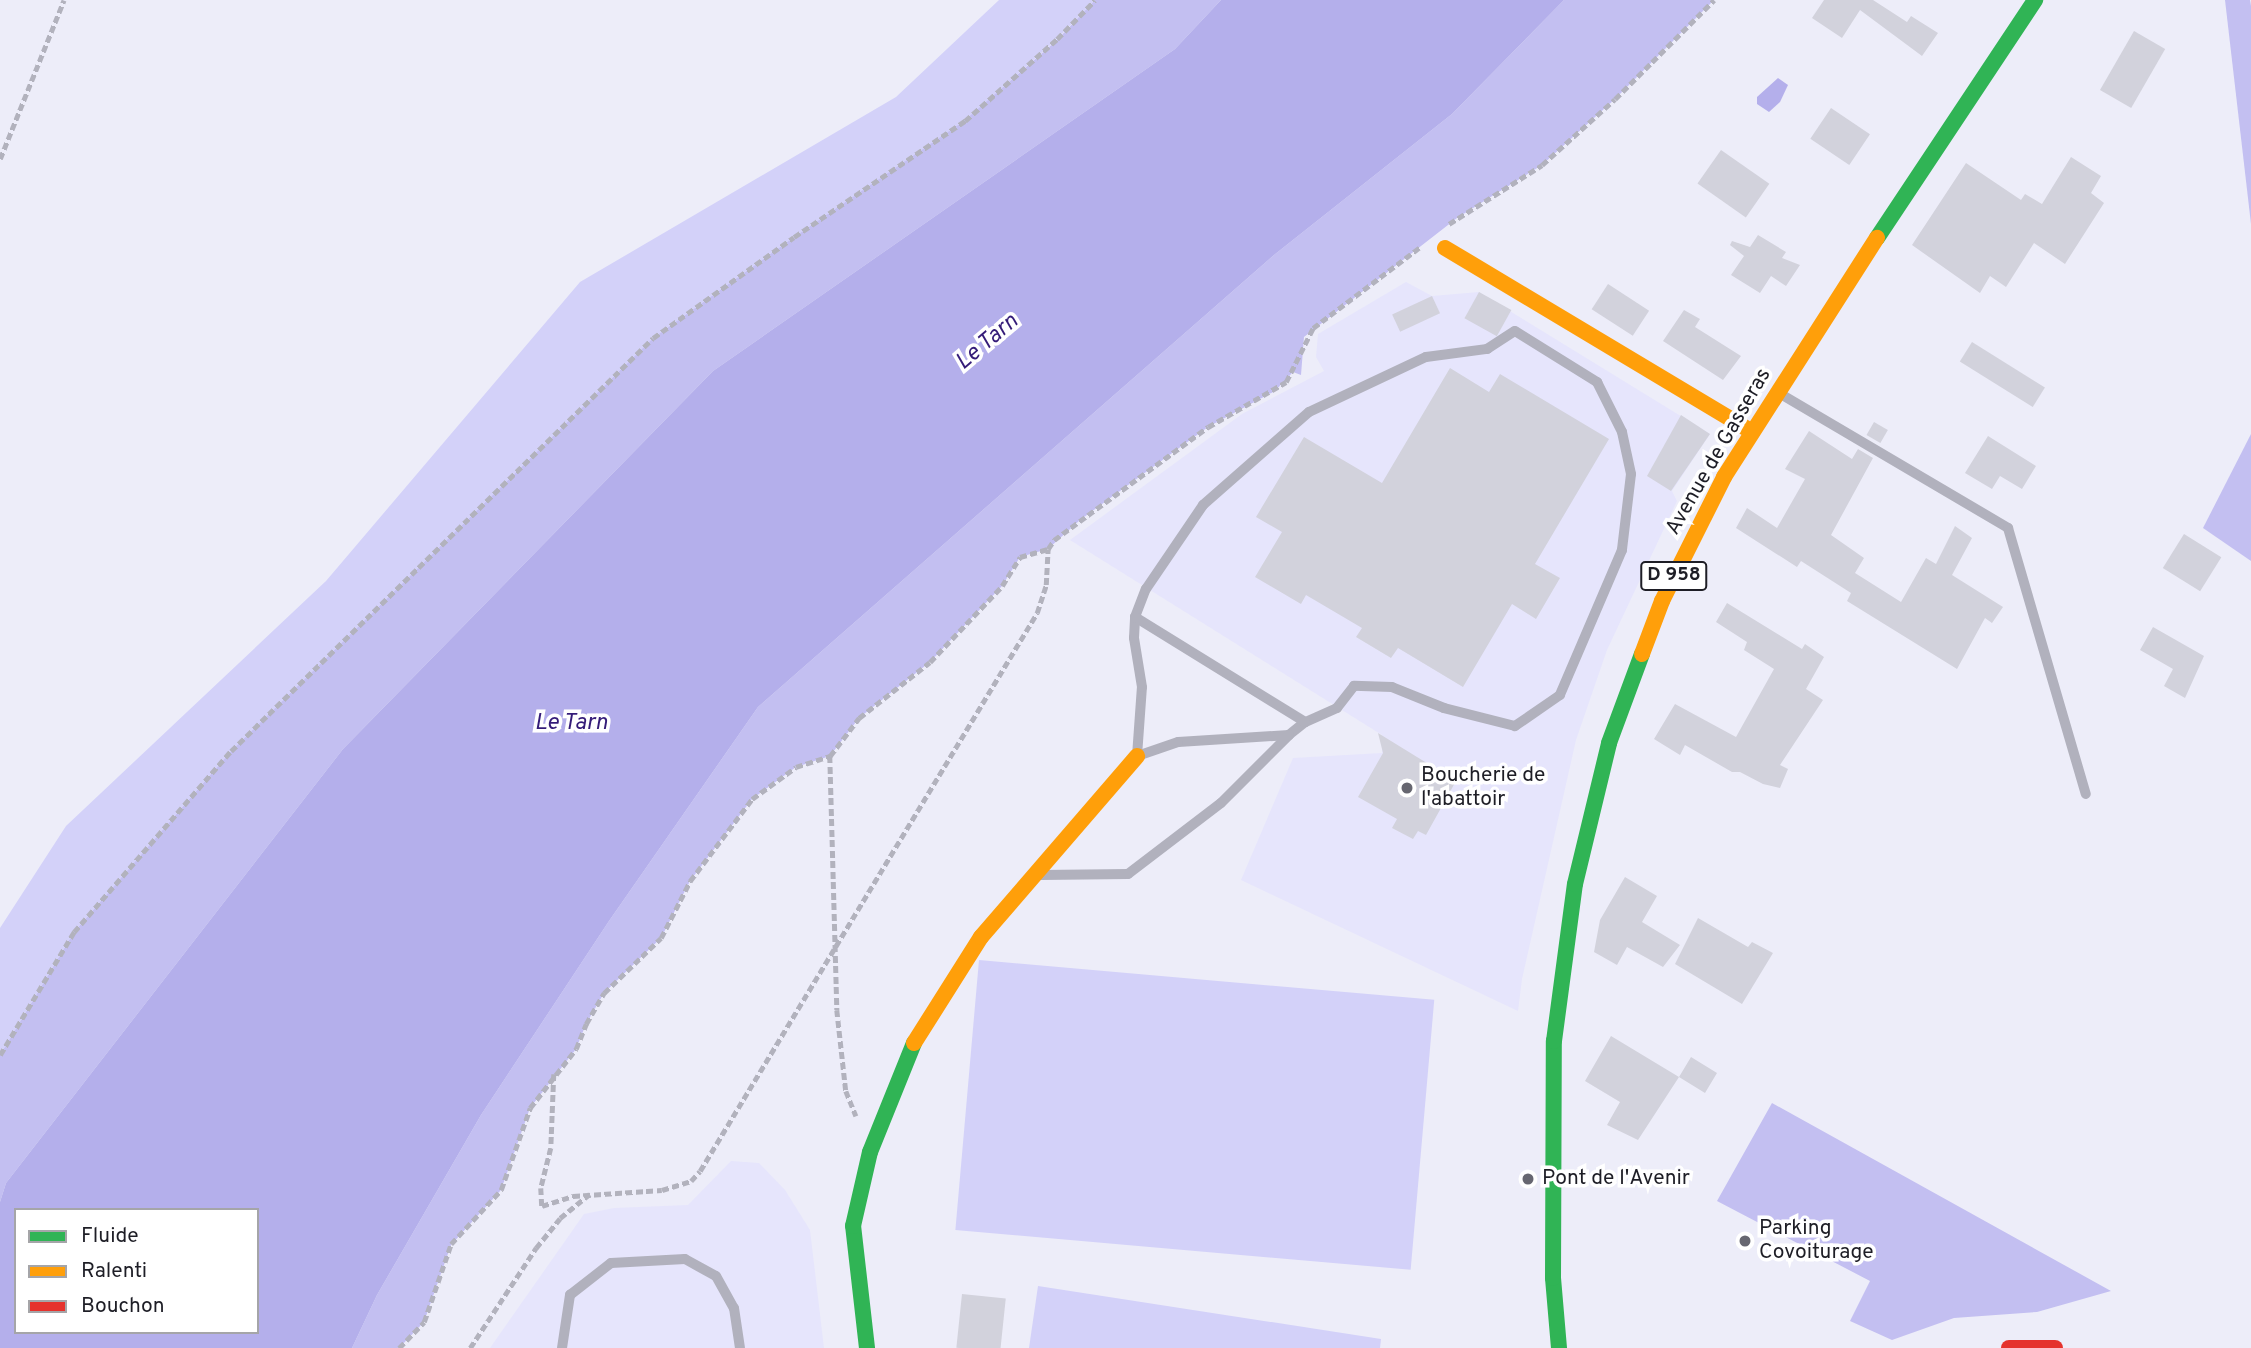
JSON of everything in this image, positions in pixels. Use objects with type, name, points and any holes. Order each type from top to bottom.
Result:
[{"type":"main road","name":"Avenue de Gasseras","points":[[1559,1348],[1552,1210],[1553,1041],[1575,884],[1609,743],[1662,601],[1724,477],[1777,391],[2035,0]]},
{"type":"main road","points":[[1445,248],[1752,432]]},
{"type":"main road","points":[[867,1348],[853,1226],[870,1152],[908,1053],[981,937],[1137,756]]},
{"type":"main road","name":"Avenue de Gasseras","points":[[1556,1315],[1573,1348]]},
{"type":"main road","points":[[2009,1348],[2054,1348]]},
{"type":"lane","points":[[1034,875],[1128,874],[1221,803],[1305,722],[1338,708],[1354,686],[1392,687],[1444,708],[1515,726],[1560,695],[1622,550],[1632,474],[1622,432],[1597,382],[1515,331],[1487,349],[1426,357],[1309,412],[1203,505],[1146,589],[1135,617],[1134,638],[1142,687],[1137,756],[1178,742],[1289,735]]},
{"type":"lane","points":[[1777,391],[2008,528],[2086,794]]},
{"type":"lane","points":[[1135,617],[1305,722]]},
{"type":"lane","points":[[562,1348],[570,1295],[611,1263],[685,1259],[716,1276],[734,1308],[740,1348]]},
{"type":"path","points":[[0,159],[64,0]]},
{"type":"path","points":[[0,1055],[74,932],[231,751],[653,338],[793,237],[965,121],[1057,40],[1095,0]]},
{"type":"path","points":[[1447,226],[1542,165],[1615,99],[1714,0]]},
{"type":"path","points":[[399,1348],[424,1322],[451,1244],[501,1190],[530,1108],[576,1049],[586,1024],[604,993],[661,939],[690,881],[752,799],[796,767],[830,756],[859,718],[930,662],[1002,586],[1020,557],[1048,549],[1080,520],[1208,427],[1286,382],[1313,328],[1386,276],[1428,240]]},
{"type":"path","points":[[554,1074],[551,1148],[541,1188],[542,1206],[561,1198],[662,1190],[691,1181],[700,1171],[1037,613],[1046,585],[1048,549]]},
{"type":"path","points":[[830,756],[833,947],[846,1091],[870,1152]]},
{"type":"path","points":[[470,1348],[536,1248],[560,1218],[591,1194]]},
{"type":"shaded area","points":[[999,0],[1095,0],[1057,39],[965,121],[794,237],[653,338],[231,751],[74,932],[0,1055],[0,928],[66,826],[326,581],[580,282],[896,97]]},
{"type":"shaded area","points":[[1095,0],[1221,0],[1175,49],[713,371],[343,749],[6,1183],[0,1202],[0,1055],[74,932],[231,751],[653,338],[794,237],[964,121],[1057,40]]},
{"type":"shaded area","points":[[1564,0],[1714,0],[1615,99],[1542,165],[1457,218],[1304,337],[1301,375],[1293,372],[1275,391],[1208,427],[1080,520],[1048,549],[1020,557],[1002,586],[930,662],[859,718],[830,756],[796,767],[752,799],[690,881],[661,938],[604,993],[586,1024],[576,1049],[530,1108],[501,1190],[451,1245],[424,1322],[399,1348],[352,1348],[377,1295],[481,1115],[609,921],[758,707],[1274,255],[1452,114]]},
{"type":"shaded area","points":[[2225,0],[2250,0],[2251,6],[2251,224]]},
{"type":"shaded area","points":[[1406,282],[1432,296],[1479,292],[1710,434],[1672,491],[1677,501],[1607,650],[1576,740],[1522,979],[1518,1011],[1241,880],[1293,758],[1382,753],[1382,735],[1070,540],[1242,414],[1324,371],[1316,357],[1318,334]]},
{"type":"shaded area","points":[[2251,434],[2251,561],[2203,528]]},
{"type":"shaded area","points":[[979,960],[1434,1000],[1411,1270],[955,1230]]},
{"type":"shaded area","points":[[1772,1103],[2111,1291],[2037,1312],[1954,1318],[1892,1340],[1850,1321],[1870,1281],[1717,1201]]},
{"type":"shaded area","points":[[731,1161],[759,1163],[785,1190],[810,1230],[824,1348],[490,1348],[584,1214],[614,1208],[688,1205]]},
{"type":"shaded area","points":[[1038,1286],[1381,1339],[1380,1348],[1029,1348]]},
{"type":"water","name":"Le Tarn","points":[[1221,0],[1564,0],[1452,114],[1274,255],[758,707],[609,921],[481,1115],[377,1295],[352,1348],[0,1348],[0,1202],[6,1183],[343,749],[713,371],[1175,49]]},
{"type":"water","points":[[1778,78],[1788,85],[1780,102],[1769,112],[1757,104],[1757,97]]},
{"type":"building","points":[[1824,0],[1873,0],[1907,22],[1911,16],[1938,33],[1922,56],[1860,10],[1842,38],[1812,18]]},
{"type":"building","points":[[2134,31],[2165,49],[2131,108],[2100,90]]},
{"type":"building","points":[[1831,108],[1870,134],[1849,165],[1810,139]]},
{"type":"building","points":[[1721,150],[1769,184],[1746,217],[1697,184]]},
{"type":"building","points":[[2071,157],[2101,176],[2091,193],[2104,203],[2065,264],[2034,243],[2006,287],[1990,276],[1980,293],[1912,245],[1966,163],[2021,200],[2025,194],[2042,204]]},
{"type":"building","points":[[1758,235],[1786,252],[1782,258],[1800,265],[1786,286],[1771,276],[1760,293],[1731,275],[1744,256],[1730,245],[1732,241],[1750,247]]},
{"type":"building","points":[[1608,284],[1649,311],[1633,336],[1592,309]]},
{"type":"building","points":[[1479,292],[1511,310],[1497,336],[1464,318]]},
{"type":"building","points":[[1432,296],[1440,313],[1400,332],[1392,315]]},
{"type":"building","points":[[1684,310],[1700,319],[1695,327],[1741,356],[1723,380],[1663,341]]},
{"type":"building","points":[[1972,342],[2045,388],[2033,407],[1960,362]]},
{"type":"building","points":[[1450,368],[1489,392],[1500,374],[1609,439],[1535,564],[1560,578],[1536,619],[1512,604],[1463,687],[1398,648],[1391,658],[1356,637],[1362,628],[1306,595],[1301,604],[1255,577],[1282,532],[1256,517],[1304,437],[1382,483]]},
{"type":"building","points":[[1681,415],[1710,434],[1671,491],[1647,476]]},
{"type":"building","points":[[1874,422],[1888,430],[1880,443],[1866,435]]},
{"type":"building","points":[[1809,431],[1852,459],[1858,449],[1873,458],[1831,535],[1864,558],[1855,573],[1901,602],[1926,558],[1936,564],[1955,526],[1972,538],[1952,575],[2003,607],[1992,623],[1985,618],[1957,669],[1847,601],[1851,593],[1801,561],[1797,567],[1736,528],[1747,508],[1777,528],[1805,479],[1785,469]]},
{"type":"building","points":[[1988,436],[2036,466],[2022,489],[2000,476],[1992,489],[1965,473]]},
{"type":"building","points":[[2184,534],[2221,557],[2200,591],[2163,568]]},
{"type":"building","points":[[1727,603],[1802,649],[1805,644],[1824,657],[1806,689],[1823,700],[1780,765],[1788,769],[1780,788],[1763,784],[1740,772],[1732,772],[1685,745],[1680,755],[1654,739],[1675,704],[1736,737],[1774,669],[1744,650],[1747,642],[1716,622]]},
{"type":"building","points":[[2153,627],[2204,656],[2185,698],[2164,686],[2173,669],[2140,650]]},
{"type":"building","name":"Boucherie de l'abattoir","points":[[1378,733],[1456,781],[1426,835],[1418,831],[1413,839],[1392,828],[1397,819],[1358,797],[1383,753]]},
{"type":"building","points":[[1625,877],[1657,896],[1642,922],[1680,945],[1663,967],[1627,947],[1617,965],[1594,952],[1600,920]]},
{"type":"building","points":[[1698,918],[1748,947],[1752,942],[1773,953],[1742,1004],[1675,964]]},
{"type":"building","points":[[1611,1036],[1679,1077],[1638,1140],[1607,1125],[1620,1102],[1585,1081]]},
{"type":"building","points":[[1691,1057],[1717,1073],[1705,1093],[1679,1077]]},
{"type":"building","points":[[962,1294],[1006,1299],[1001,1348],[956,1348]]},
{"type":"traffic: fast","points":[[1877,238],[2035,0]]},
{"type":"traffic: fast","points":[[1559,1348],[1553,1278],[1554,1041],[1575,884],[1609,743],[1642,654]]},
{"type":"traffic: fast","points":[[867,1348],[853,1226],[870,1152],[914,1043]]},
{"type":"traffic: slow","points":[[1642,654],[1662,601],[1724,477],[1877,238]]},
{"type":"traffic: slow","points":[[1445,248],[1752,432]]},
{"type":"traffic: slow","points":[[914,1043],[981,937],[1137,756]]},
{"type":"traffic: jam","points":[[2009,1348],[2055,1348]]},
{"type":"place","name":"Boucherie de l'abattoir","points":[[1407,788]]},
{"type":"place","name":"Pont de l'Avenir","points":[[1528,1179]]},
{"type":"place","name":"Parking Covoiturage","points":[[1745,1241]]}]
